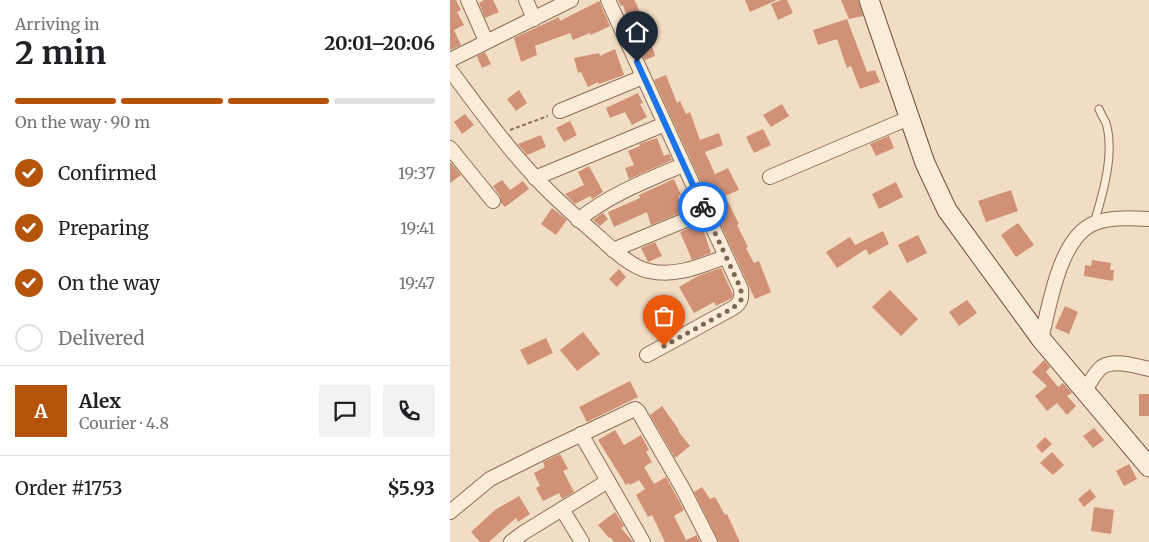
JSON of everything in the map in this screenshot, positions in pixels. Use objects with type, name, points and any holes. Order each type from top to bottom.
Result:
[{"type":"street","points":[[468,0],[486,41]]},
{"type":"street","points":[[526,0],[534,19]]},
{"type":"street","points":[[450,60],[571,0]]},
{"type":"street","points":[[608,0],[741,289],[741,300],[738,305],[647,355]]},
{"type":"street","points":[[869,0],[930,175],[947,210],[1041,338],[1149,467]]},
{"type":"street","points":[[450,70],[499,135],[535,178],[578,220],[613,250],[646,271],[666,274],[686,271],[726,256]]},
{"type":"street","points":[[560,111],[643,77]]},
{"type":"street","points":[[770,177],[909,118]]},
{"type":"street","points":[[535,178],[664,124]]},
{"type":"street","points":[[450,148],[492,201]]},
{"type":"street","points":[[578,220],[594,207],[629,187],[683,165]]},
{"type":"street","points":[[613,250],[705,212]]},
{"type":"street","points":[[1041,338],[1062,260],[1071,244],[1081,232],[1094,224],[1112,219],[1149,219]]},
{"type":"street","points":[[1085,390],[1100,368],[1106,365],[1128,365],[1149,369]]},
{"type":"street","points":[[450,512],[490,480],[632,409],[636,409],[683,489],[710,542]]},
{"type":"street","points":[[581,434],[643,542]]},
{"type":"street","points":[[511,542],[608,481]]},
{"type":"street","points":[[562,509],[582,542]]},
{"type":"lane","points":[[1094,224],[1104,193],[1109,152],[1106,123],[1099,110]]},
{"type":"path","points":[[499,135],[560,111]]},
{"type":"building","points":[[450,0],[456,0],[461,10],[457,12],[464,25],[454,30],[461,45],[450,50]]},
{"type":"building","points":[[484,0],[493,0],[499,12],[485,18],[479,3]]},
{"type":"building","points":[[618,0],[634,0],[636,3],[653,42],[651,43],[655,56],[645,60],[623,5],[621,6]]},
{"type":"building","points":[[745,0],[777,0],[750,12]]},
{"type":"building","points":[[787,0],[793,13],[778,20],[771,4]]},
{"type":"building","points":[[841,0],[858,0],[863,16],[849,19]]},
{"type":"building","points":[[599,1],[610,26],[591,35],[590,33],[573,40],[570,33],[535,46],[537,55],[521,62],[514,38],[559,17],[560,21]]},
{"type":"building","points":[[847,19],[867,72],[875,70],[880,82],[860,89],[851,66],[847,68],[837,39],[818,45],[813,30]]},
{"type":"building","points":[[615,49],[624,75],[599,84],[598,82],[588,87],[581,72],[578,73],[574,58],[599,53],[600,56]]},
{"type":"building","points":[[485,52],[491,64],[482,68],[477,56]]},
{"type":"building","points":[[666,75],[677,103],[680,101],[686,114],[690,112],[700,140],[719,133],[723,145],[705,152],[715,174],[728,168],[739,190],[725,196],[739,224],[737,225],[748,247],[746,248],[754,263],[759,261],[771,292],[755,299],[654,80]]},
{"type":"building","points":[[519,90],[527,103],[516,111],[507,99]]},
{"type":"building","points":[[638,93],[643,103],[640,104],[647,117],[632,125],[625,112],[610,118],[606,108]]},
{"type":"building","points":[[782,104],[789,116],[771,127],[763,115]]},
{"type":"building","points":[[465,114],[474,125],[462,134],[454,122]]},
{"type":"building","points":[[570,121],[577,135],[564,142],[556,128]]},
{"type":"building","points":[[763,129],[771,145],[754,153],[746,137]]},
{"type":"building","points":[[541,135],[546,147],[527,155],[518,144]]},
{"type":"building","points":[[889,136],[894,148],[876,156],[870,144]]},
{"type":"building","points":[[657,138],[664,156],[669,154],[672,160],[629,179],[625,168],[634,165],[628,151],[640,146],[639,144]]},
{"type":"building","points":[[450,162],[461,175],[450,183]]},
{"type":"building","points":[[589,166],[603,192],[592,199],[590,196],[575,204],[565,194],[584,185],[578,172]]},
{"type":"building","points":[[674,179],[681,195],[678,196],[685,211],[651,225],[647,212],[614,227],[608,212],[640,198],[639,195]]},
{"type":"building","points":[[502,180],[510,190],[523,181],[529,189],[505,207],[493,186]]},
{"type":"building","points":[[896,182],[903,197],[879,209],[872,194]]},
{"type":"building","points":[[1011,190],[1018,211],[986,222],[978,201]]},
{"type":"building","points":[[552,208],[567,220],[556,235],[541,224]]},
{"type":"building","points":[[603,213],[608,219],[600,226],[593,220]]},
{"type":"building","points":[[701,223],[711,253],[692,260],[680,232]]},
{"type":"building","points":[[1018,223],[1034,245],[1016,257],[1001,235]]},
{"type":"building","points":[[883,231],[889,244],[869,255],[866,249],[837,268],[826,252],[850,237],[855,245]]},
{"type":"building","points":[[918,235],[927,253],[907,263],[898,245]]},
{"type":"building","points":[[655,242],[662,256],[648,262],[641,248]]},
{"type":"building","points":[[1092,260],[1111,263],[1110,270],[1114,270],[1113,281],[1084,276],[1085,265],[1091,266]]},
{"type":"building","points":[[721,268],[733,295],[732,298],[716,306],[714,302],[694,313],[679,287],[698,276]]},
{"type":"building","points":[[619,269],[626,277],[617,287],[609,279]]},
{"type":"building","points":[[890,290],[918,319],[901,336],[872,307]]},
{"type":"building","points":[[967,300],[977,313],[959,326],[949,312]]},
{"type":"building","points":[[1065,306],[1078,312],[1069,334],[1055,328]]},
{"type":"building","points":[[583,332],[600,354],[577,371],[560,350]]},
{"type":"building","points":[[546,338],[553,353],[528,365],[520,350]]},
{"type":"building","points":[[1044,360],[1050,367],[1046,372],[1058,387],[1063,383],[1072,393],[1067,396],[1076,406],[1067,415],[1057,403],[1047,411],[1035,396],[1047,386],[1032,372]]},
{"type":"building","points":[[630,381],[638,397],[587,422],[579,407]]},
{"type":"building","points":[[1139,394],[1149,394],[1149,416],[1139,416]]},
{"type":"building","points":[[662,406],[690,446],[675,458],[650,415]]},
{"type":"building","points":[[1094,428],[1104,440],[1093,448],[1083,436]]},
{"type":"building","points":[[615,430],[624,445],[641,435],[649,450],[646,452],[652,462],[644,467],[654,484],[666,477],[684,510],[674,516],[686,540],[697,535],[700,542],[665,542],[652,515],[648,517],[636,495],[645,489],[639,480],[626,485],[598,440]]},
{"type":"building","points":[[1045,437],[1052,444],[1042,453],[1036,446]]},
{"type":"building","points":[[1052,452],[1064,465],[1053,475],[1040,463]]},
{"type":"building","points":[[560,454],[568,469],[563,471],[574,492],[562,499],[559,493],[543,501],[536,488],[540,486],[534,473],[545,467],[543,462]]},
{"type":"building","points":[[1129,464],[1137,479],[1124,486],[1116,471]]},
{"type":"building","points":[[702,487],[710,499],[715,497],[725,515],[727,514],[740,542],[719,542],[694,492]]},
{"type":"building","points":[[1090,489],[1096,497],[1084,507],[1078,499]]},
{"type":"building","points":[[519,496],[530,514],[518,522],[516,518],[489,542],[480,542],[471,532],[495,510]]},
{"type":"building","points":[[1094,507],[1114,510],[1111,534],[1091,531]]},
{"type":"building","points":[[615,512],[624,526],[621,528],[633,542],[614,542],[598,525]]},
{"type":"way so far","points":[[664,346],[733,308],[741,300],[741,289],[703,207]]},
{"type":"route","points":[[637,62],[703,207]]}]
